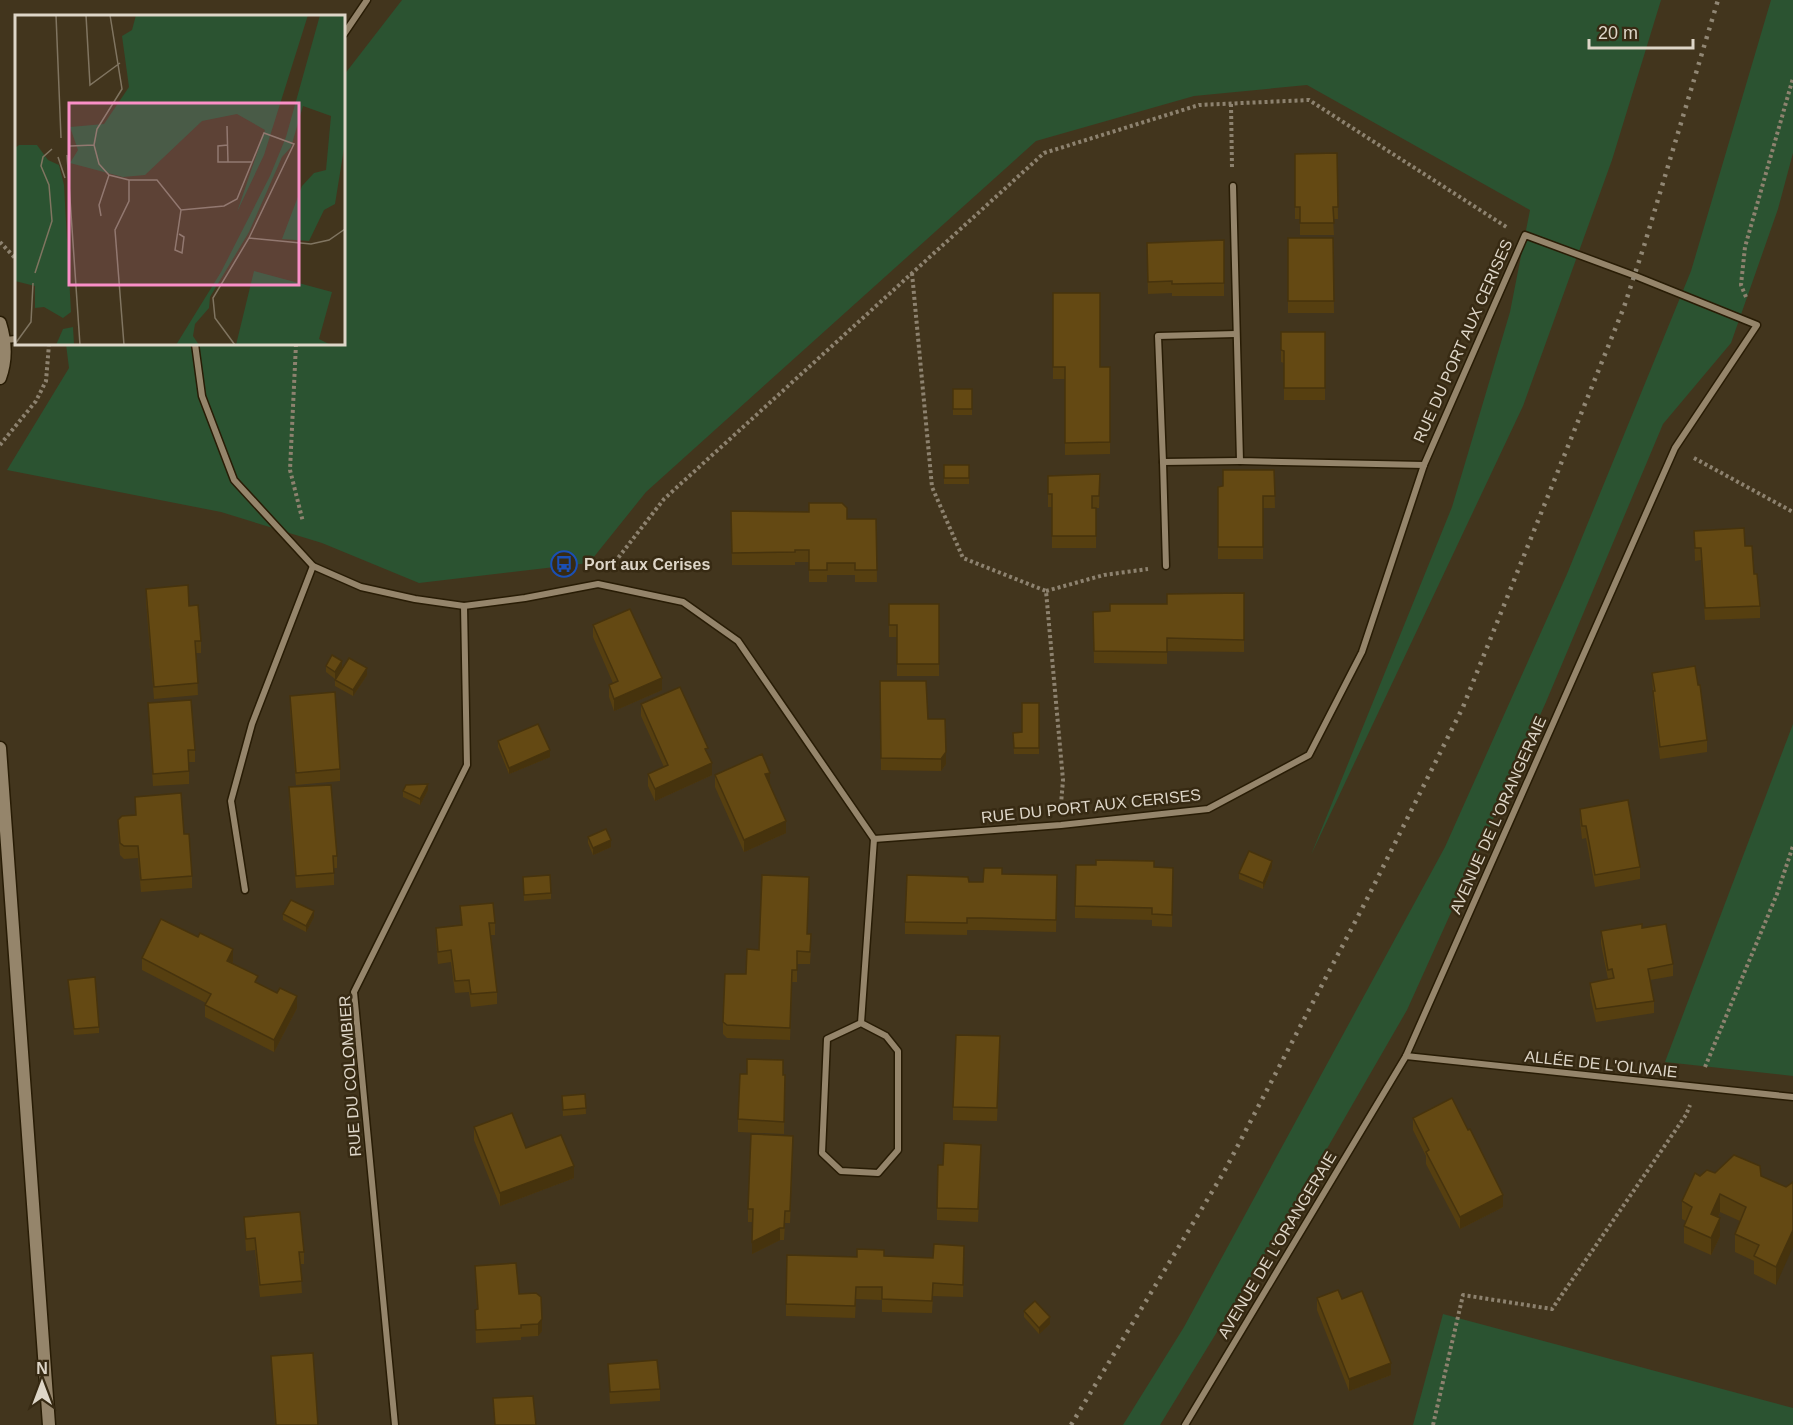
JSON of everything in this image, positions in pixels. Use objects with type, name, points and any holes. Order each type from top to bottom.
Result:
[{"type":"main road","points":[[0,323],[11,339],[0,378]]},
{"type":"main road","points":[[0,748],[49,1425]]},
{"type":"street","points":[[345,33],[367,0]]},
{"type":"street","points":[[1233,186],[1240,461]]},
{"type":"street","name":"RUE DU PORT AUX CERISES","points":[[874,839],[1061,825],[1208,809],[1309,755],[1362,652],[1424,465],[1525,236],[1633,275],[1757,326]]},
{"type":"street","name":"AVENUE DE L'ORANGERAIE","points":[[1185,1425],[1406,1056],[1675,448],[1757,326]]},
{"type":"street","points":[[1166,566],[1158,336],[1236,334]]},
{"type":"street","points":[[195,345],[202,396],[234,480],[314,566],[362,587],[415,599],[464,606],[525,598],[598,584],[683,602],[738,641],[874,839],[861,1023]]},
{"type":"street","name":"RUE DU PORT AUX CERISES","points":[[1163,462],[1240,461],[1424,465]]},
{"type":"street","points":[[245,890],[231,801],[252,724],[314,566]]},
{"type":"street","name":"RUE DU COLOMBIER","points":[[395,1425],[354,992],[467,765],[464,606]]},
{"type":"street","points":[[861,1023],[886,1036],[898,1051],[898,1150],[878,1173],[842,1171],[822,1153],[827,1039],[861,1023]]},
{"type":"street","name":"ALLÉE DE L'OLIVAIE","points":[[1406,1056],[1793,1097]]},
{"type":"path","points":[[1757,326],[1741,285],[1744,248],[1793,78]]},
{"type":"path","points":[[598,584],[664,499],[1044,153],[1199,105],[1309,100],[1498,222],[1525,236]]},
{"type":"path","points":[[1231,104],[1233,186]]},
{"type":"path","points":[[0,242],[15,258]]},
{"type":"path","points":[[912,273],[932,487],[963,558],[1046,591],[1104,575],[1166,566]]},
{"type":"path","points":[[0,445],[36,400],[46,381],[49,345]]},
{"type":"path","points":[[296,345],[291,470],[303,524]]},
{"type":"path","points":[[1675,448],[1793,512]]},
{"type":"path","points":[[1046,591],[1063,780],[1061,825]]},
{"type":"path","points":[[1433,1425],[1463,1295],[1552,1309],[1686,1115],[1777,894],[1793,846]]},
{"type":"green space","points":[[402,0],[1661,0],[1612,160],[1523,406],[1311,855],[1452,507],[1510,312],[1530,210],[1307,85],[1194,96],[1036,141],[646,492],[589,563],[419,583],[322,543],[221,512],[7,470],[69,368],[66,345],[345,345],[345,74]]},
{"type":"green space","points":[[1771,0],[1793,0],[1793,153],[1778,209],[1731,343],[1663,424],[1546,702],[1407,1010],[1291,1211],[1160,1425],[1123,1425],[1184,1327],[1445,847],[1567,574],[1691,271]]},
{"type":"green space","points":[[1793,724],[1793,1076],[1665,1062]]},
{"type":"green space","points":[[1443,1314],[1793,1408],[1793,1425],[1413,1425]]},
{"type":"building","points":[[1337,153],[1338,207],[1333,207],[1334,223],[1300,223],[1300,207],[1295,207],[1295,154]]},
{"type":"building","points":[[1288,238],[1333,238],[1334,301],[1288,301]]},
{"type":"building","points":[[1224,240],[1224,283],[1148,282],[1147,243]]},
{"type":"building","points":[[1053,293],[1100,293],[1100,367],[1110,367],[1110,442],[1065,443],[1065,367],[1053,367]]},
{"type":"building","points":[[1281,332],[1325,332],[1325,388],[1284,388],[1284,351],[1281,350]]},
{"type":"building","points":[[953,389],[972,389],[972,409],[953,409]]},
{"type":"building","points":[[944,465],[969,465],[969,478],[944,478]]},
{"type":"building","points":[[1223,470],[1274,470],[1275,496],[1263,496],[1263,547],[1218,547],[1218,487],[1223,486]]},
{"type":"building","points":[[1100,474],[1099,496],[1092,496],[1092,508],[1096,508],[1096,536],[1052,536],[1052,494],[1048,494],[1048,476]]},
{"type":"building","points":[[809,503],[842,503],[847,508],[847,519],[876,519],[877,570],[855,570],[855,563],[827,563],[827,570],[809,570],[809,550],[732,553],[731,511],[809,512]]},
{"type":"building","points":[[1744,528],[1745,546],[1752,546],[1760,606],[1705,608],[1701,548],[1695,548],[1694,531]]},
{"type":"building","points":[[188,585],[189,606],[198,605],[201,641],[195,641],[198,683],[154,687],[146,589]]},
{"type":"building","points":[[1244,593],[1244,640],[1167,638],[1167,652],[1094,651],[1093,612],[1110,611],[1110,604],[1167,604],[1167,594]]},
{"type":"building","points":[[889,604],[939,604],[939,664],[897,664],[897,625],[889,625]]},
{"type":"building","points":[[630,609],[662,678],[614,699],[609,685],[618,681],[593,625]]},
{"type":"building","points":[[332,655],[342,661],[335,672],[326,666]]},
{"type":"building","points":[[349,658],[367,668],[353,690],[335,680]]},
{"type":"building","points":[[1695,666],[1698,685],[1700,685],[1707,740],[1660,747],[1652,673]]},
{"type":"building","points":[[880,681],[926,681],[928,719],[945,719],[946,752],[941,759],[881,758]]},
{"type":"building","points":[[680,687],[708,748],[705,749],[712,763],[655,789],[648,774],[668,765],[641,704]]},
{"type":"building","points":[[335,692],[340,769],[296,773],[290,696]]},
{"type":"building","points":[[191,700],[195,750],[188,750],[189,771],[153,774],[148,703]]},
{"type":"building","points":[[1022,703],[1039,703],[1039,748],[1014,748],[1013,733],[1022,732]]},
{"type":"building","points":[[538,724],[550,750],[509,768],[498,741]]},
{"type":"building","points":[[762,754],[770,773],[765,774],[786,821],[744,840],[715,775]]},
{"type":"building","points":[[428,784],[420,799],[403,791],[406,785]]},
{"type":"building","points":[[331,785],[337,856],[333,856],[334,873],[296,876],[289,787]]},
{"type":"building","points":[[181,793],[184,834],[189,834],[192,876],[141,880],[138,846],[124,846],[120,843],[118,820],[122,816],[136,815],[135,797]]},
{"type":"building","points":[[1628,800],[1640,867],[1595,875],[1586,826],[1582,826],[1580,809]]},
{"type":"building","points":[[606,829],[611,840],[593,848],[588,837]]},
{"type":"building","points":[[1249,851],[1272,861],[1263,883],[1239,873]]},
{"type":"building","points":[[1096,860],[1154,861],[1154,867],[1173,868],[1172,915],[1152,914],[1152,908],[1075,906],[1076,865],[1096,865]]},
{"type":"building","points":[[984,868],[1002,868],[1002,874],[1057,875],[1056,920],[967,918],[967,923],[905,922],[907,875],[968,877],[969,882],[983,882]]},
{"type":"building","points":[[550,875],[551,893],[524,895],[523,877]]},
{"type":"building","points":[[762,875],[809,877],[807,934],[811,934],[810,952],[797,951],[797,970],[792,970],[790,1028],[727,1025],[723,1022],[725,974],[746,974],[747,949],[759,950]]},
{"type":"building","points":[[291,900],[314,911],[306,926],[283,914]]},
{"type":"building","points":[[493,903],[495,923],[489,923],[497,992],[471,994],[469,980],[455,981],[451,950],[438,952],[436,928],[462,925],[460,906]]},
{"type":"building","points":[[161,919],[198,937],[200,933],[233,949],[227,961],[258,976],[255,982],[277,993],[280,988],[297,996],[274,1040],[205,1005],[211,994],[142,958]]},
{"type":"building","points":[[1642,924],[1642,928],[1666,924],[1673,964],[1648,969],[1654,1001],[1596,1009],[1590,983],[1614,978],[1612,969],[1608,970],[1601,931]]},
{"type":"building","points":[[95,977],[99,1027],[74,1029],[68,980]]},
{"type":"building","points":[[956,1035],[1000,1036],[997,1108],[953,1107]]},
{"type":"building","points":[[747,1059],[783,1060],[784,1122],[738,1119],[740,1074],[747,1074]]},
{"type":"building","points":[[585,1094],[586,1108],[563,1110],[562,1096]]},
{"type":"building","points":[[1452,1098],[1503,1195],[1460,1217],[1426,1152],[1429,1150],[1413,1118]]},
{"type":"building","points":[[512,1113],[526,1148],[561,1135],[574,1166],[500,1193],[474,1127]]},
{"type":"building","points":[[751,1134],[793,1136],[790,1211],[785,1211],[784,1228],[752,1242],[753,1209],[748,1209]]},
{"type":"building","points":[[944,1143],[981,1145],[978,1209],[937,1208],[938,1165],[943,1165]]},
{"type":"building","points":[[1734,1155],[1760,1166],[1761,1176],[1786,1187],[1793,1182],[1793,1230],[1776,1267],[1754,1256],[1759,1245],[1735,1234],[1746,1207],[1720,1194],[1711,1214],[1720,1218],[1711,1238],[1684,1226],[1692,1207],[1682,1201],[1695,1173],[1700,1176],[1707,1170],[1715,1173]]},
{"type":"building","points":[[300,1212],[304,1252],[299,1252],[302,1281],[260,1285],[255,1238],[246,1239],[244,1217]]},
{"type":"building","points":[[934,1244],[964,1246],[963,1285],[933,1283],[932,1301],[882,1299],[882,1287],[856,1287],[855,1306],[786,1304],[787,1255],[857,1257],[857,1249],[884,1250],[884,1256],[933,1258]]},
{"type":"building","points":[[516,1263],[519,1294],[536,1293],[541,1297],[542,1319],[538,1324],[521,1325],[521,1328],[476,1330],[475,1310],[478,1309],[475,1266]]},
{"type":"building","points":[[1338,1290],[1342,1299],[1362,1291],[1391,1363],[1349,1379],[1317,1298]]},
{"type":"building","points":[[1035,1301],[1050,1317],[1039,1328],[1024,1311]]},
{"type":"building","points":[[313,1353],[318,1425],[276,1425],[271,1356]]},
{"type":"building","points":[[657,1360],[660,1389],[610,1392],[608,1364]]},
{"type":"building","points":[[533,1396],[536,1425],[495,1425],[493,1398]]},
{"type":"railway","points":[[1071,1425],[1224,1172],[1367,899],[1463,707],[1624,307],[1718,0]]},
{"type":"place","name":"Port aux Cerises","points":[[564,564]]}]
